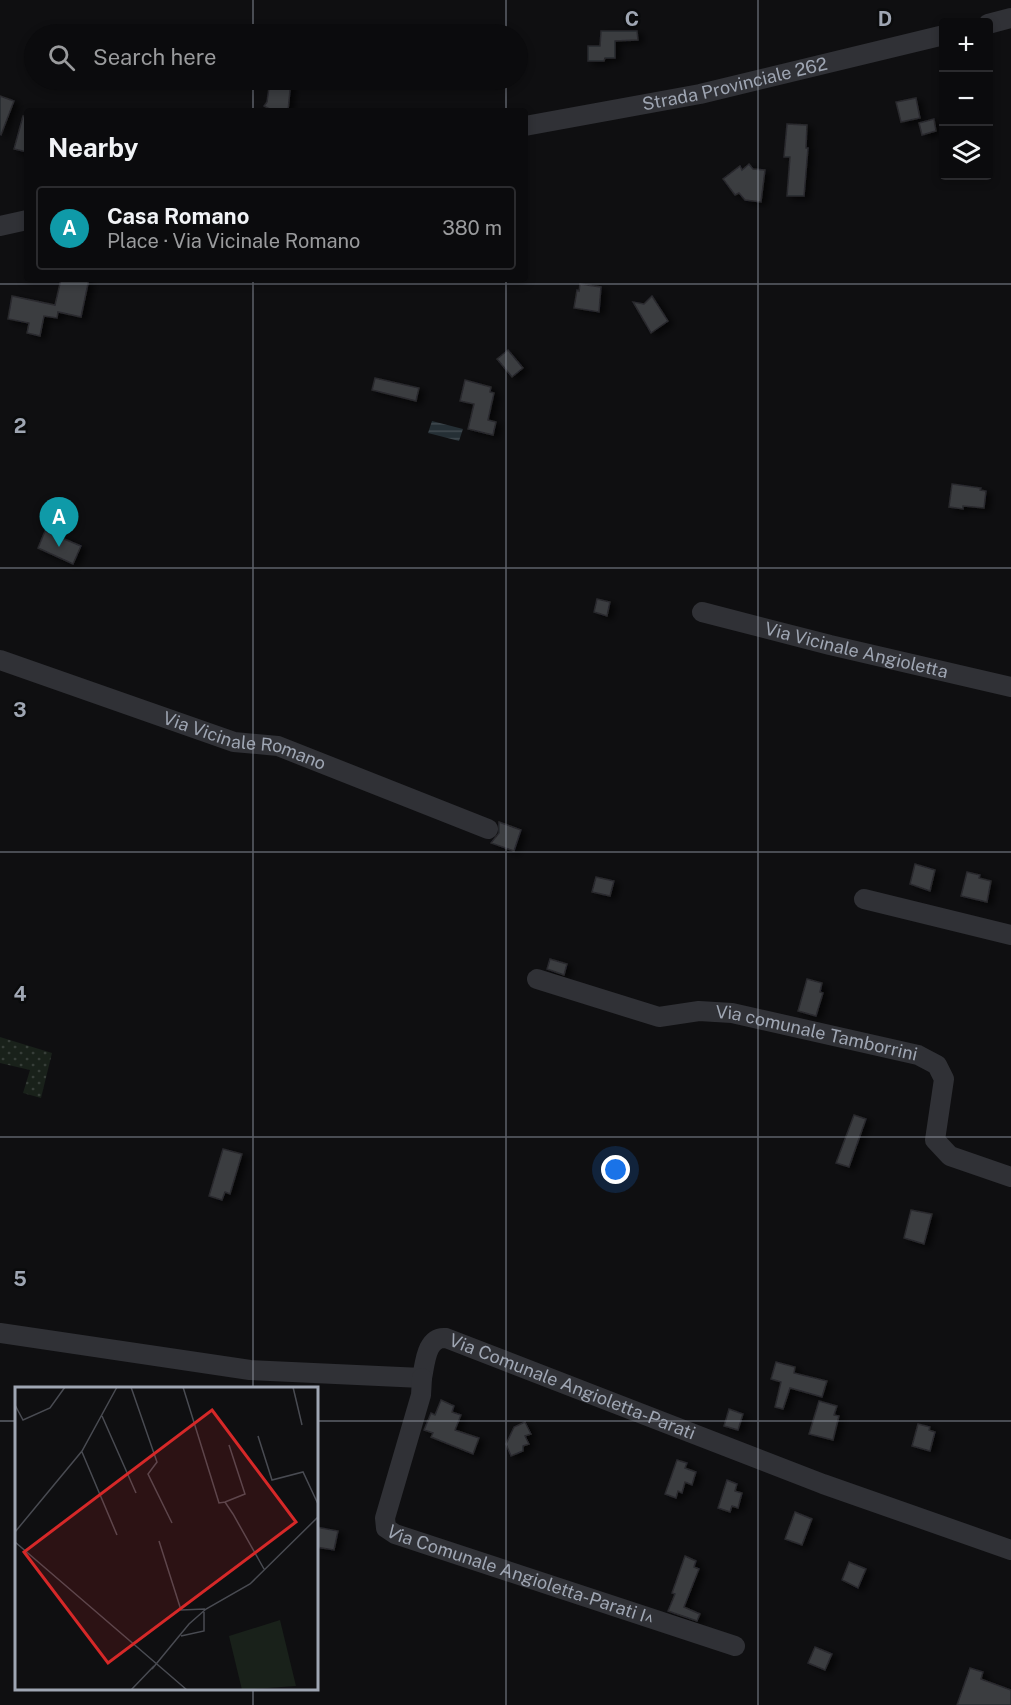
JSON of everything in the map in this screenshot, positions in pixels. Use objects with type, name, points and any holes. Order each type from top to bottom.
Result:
[{"type":"street","points":[[993,23],[1011,18]]},
{"type":"street","name":"Strada Provinciale 262","points":[[528,125],[700,94],[939,36]]},
{"type":"street","points":[[0,226],[24,221]]},
{"type":"street","name":"Via Vicinale Angioletta","points":[[702,612],[830,645],[1011,687]]},
{"type":"street","name":"Via Vicinale Romano","points":[[0,660],[234,742],[278,746],[488,829]]},
{"type":"street","points":[[864,899],[1011,935]]},
{"type":"street","name":"Via comunale Tamborrini","points":[[537,979],[659,1017],[699,1011],[732,1013],[918,1055],[937,1065],[944,1079],[935,1140],[950,1156],[1011,1177]]},
{"type":"street","points":[[0,1333],[250,1370],[422,1378]]},
{"type":"street","name":"Via Comunale Angioletta-Parati","points":[[422,1378],[428,1350],[433,1341],[440,1337],[446,1338],[823,1484],[1011,1551]]},
{"type":"street","name":"Via Comunale Angioletta-Parati I^","points":[[422,1378],[421,1395],[385,1518],[387,1528],[396,1534],[735,1646]]},
{"type":"shaded area","points":[[432,421],[463,429],[459,441],[428,433]]},
{"type":"shaded area","points":[[0,1037],[52,1053],[41,1098],[23,1093],[30,1070],[0,1063]]},
{"type":"building","points":[[601,31],[637,31],[638,40],[615,41],[615,58],[588,61],[588,46],[600,46]]},
{"type":"building","points":[[269,90],[290,90],[288,108],[268,108],[264,106]]},
{"type":"building","points":[[0,96],[14,101],[1,135],[0,134]]},
{"type":"building","points":[[916,98],[920,118],[901,122],[896,102]]},
{"type":"building","points":[[23,116],[24,116],[24,151],[14,149]]},
{"type":"building","points":[[934,119],[936,131],[922,135],[919,123]]},
{"type":"building","points":[[787,124],[807,125],[806,148],[808,148],[804,196],[787,196],[790,157],[784,157]]},
{"type":"building","points":[[749,164],[753,169],[765,170],[761,202],[745,200],[739,193],[735,195],[723,179],[740,166],[742,170]]},
{"type":"building","points":[[60,282],[88,282],[81,317],[58,312],[57,318],[44,316],[40,336],[27,333],[29,323],[8,319],[12,296],[55,305]]},
{"type":"building","points":[[580,284],[601,287],[599,312],[574,308]]},
{"type":"building","points":[[652,296],[668,321],[651,333],[633,302],[644,304]]},
{"type":"building","points":[[508,350],[523,368],[512,377],[497,359]]},
{"type":"building","points":[[375,378],[419,388],[416,401],[372,390]]},
{"type":"building","points":[[465,380],[491,387],[490,392],[494,393],[488,420],[496,422],[493,435],[468,429],[474,404],[460,401]]},
{"type":"building","points":[[952,484],[981,488],[980,490],[986,491],[984,508],[949,507]]},
{"type":"building","points":[[45,531],[81,546],[73,564],[38,548]]},
{"type":"building","points":[[597,599],[610,602],[607,616],[594,612]]},
{"type":"building","points":[[499,822],[521,830],[514,851],[491,843],[499,833]]},
{"type":"building","points":[[915,864],[935,870],[930,891],[910,884]]},
{"type":"building","points":[[967,872],[991,881],[987,902],[961,896]]},
{"type":"building","points":[[596,877],[614,881],[610,896],[592,892]]},
{"type":"building","points":[[550,959],[567,964],[564,975],[547,969]]},
{"type":"building","points":[[807,979],[822,983],[820,992],[823,993],[816,1016],[798,1011]]},
{"type":"building","points":[[854,1115],[866,1119],[849,1167],[836,1163]]},
{"type":"building","points":[[223,1149],[242,1154],[230,1194],[225,1192],[222,1200],[209,1196]]},
{"type":"building","points":[[911,1210],[932,1214],[924,1244],[904,1238]]},
{"type":"building","points":[[776,1362],[795,1367],[794,1373],[827,1381],[822,1397],[790,1388],[783,1409],[775,1407],[781,1382],[771,1379]]},
{"type":"building","points":[[441,1400],[454,1406],[452,1412],[461,1415],[455,1430],[479,1438],[473,1454],[431,1437],[433,1433],[424,1430],[431,1413],[435,1415]]},
{"type":"building","points":[[819,1401],[837,1406],[834,1415],[839,1416],[833,1440],[809,1434]]},
{"type":"building","points":[[729,1409],[743,1414],[738,1430],[724,1426]]},
{"type":"building","points":[[525,1422],[531,1434],[525,1436],[529,1444],[523,1446],[523,1451],[511,1456],[506,1444],[514,1427]]},
{"type":"building","points":[[918,1424],[930,1427],[929,1430],[935,1432],[930,1451],[912,1446]]},
{"type":"building","points":[[677,1460],[687,1463],[685,1468],[696,1472],[692,1485],[685,1482],[682,1493],[678,1491],[676,1498],[665,1494]]},
{"type":"building","points":[[727,1480],[737,1484],[735,1491],[742,1493],[738,1508],[732,1506],[730,1512],[718,1508]]},
{"type":"building","points":[[795,1512],[812,1519],[802,1545],[785,1539]]},
{"type":"building","points":[[318,1527],[338,1531],[334,1550],[318,1547]]},
{"type":"building","points":[[685,1556],[696,1561],[694,1567],[699,1569],[684,1607],[700,1614],[697,1621],[668,1611]]},
{"type":"building","points":[[849,1562],[866,1569],[858,1588],[842,1580]]},
{"type":"building","points":[[815,1647],[832,1654],[825,1670],[808,1663]]},
{"type":"building","points":[[970,1668],[983,1672],[981,1679],[1011,1690],[1011,1705],[957,1705]]},
{"type":"place","name":"Casa Romano","points":[[59,547]]}]
